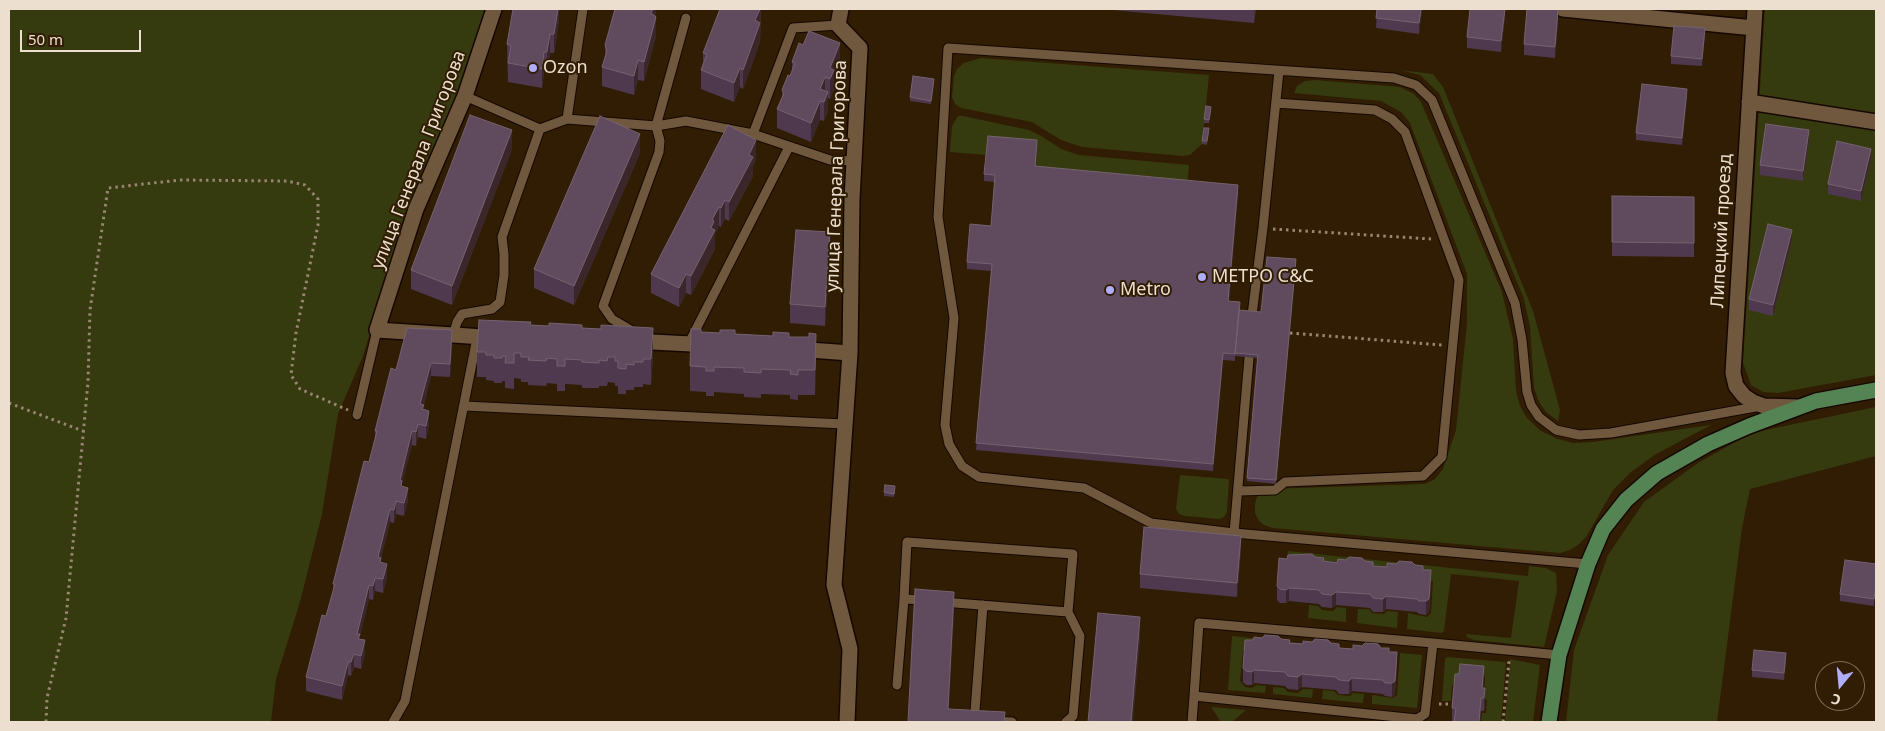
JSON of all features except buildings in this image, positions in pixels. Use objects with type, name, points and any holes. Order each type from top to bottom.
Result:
[{"type":"main road","points":[[1549,722],[1559,655],[1588,564],[1603,529],[1626,500],[1657,473],[1708,444],[1816,401],[1876,390]]},
{"type":"street","name":"улица Генерала Григорова","points":[[377,330],[416,209],[465,96],[494,9]]},
{"type":"street","points":[[838,24],[841,9]]},
{"type":"street","points":[[1563,9],[1754,28]]},
{"type":"street","name":"Липецкий проезд","points":[[1756,9],[1733,373],[1736,386],[1744,396],[1753,402],[1764,406],[1798,407]]},
{"type":"street","name":"улица Генерала Григорова","points":[[838,24],[860,48],[852,199],[850,353],[834,585],[850,649],[847,722]]},
{"type":"street","points":[[1749,102],[1876,122]]},
{"type":"street","points":[[377,330],[515,339]]},
{"type":"street","points":[[620,341],[726,346]]},
{"type":"street","points":[[783,348],[850,353]]},
{"type":"lane","points":[[566,119],[583,9]]},
{"type":"lane","points":[[648,341],[612,319],[603,306],[659,152],[660,141],[656,126],[686,18]]},
{"type":"lane","points":[[753,134],[793,28],[838,24]]},
{"type":"lane","points":[[1588,564],[1234,533],[1152,523],[1084,488],[979,477],[962,466],[949,444],[945,425],[954,318],[938,217],[948,48],[1394,78],[1416,85],[1432,100],[1515,303],[1522,340],[1527,392],[1531,405],[1539,417],[1556,430],[1579,436],[1610,433],[1764,406]]},
{"type":"lane","points":[[1252,315],[1279,71]]},
{"type":"lane","points":[[465,96],[540,129],[566,119],[656,126],[686,121],[753,134],[830,160],[854,161]]},
{"type":"lane","points":[[1238,491],[1275,490],[1284,482],[1423,476],[1442,457],[1453,346],[1459,280],[1405,132],[1392,118],[1375,110],[1276,103]]},
{"type":"lane","points":[[453,336],[457,322],[462,314],[492,309],[500,302],[504,275],[502,237],[540,129]]},
{"type":"lane","points":[[689,344],[789,147]]},
{"type":"lane","points":[[357,414],[377,330]]},
{"type":"lane","points":[[393,722],[405,701],[477,338]]},
{"type":"lane","points":[[1234,533],[1249,358]]},
{"type":"lane","points":[[464,406],[844,424]]},
{"type":"lane","points":[[897,685],[907,542],[1073,554],[1068,612],[1080,636],[1073,716],[1066,722]]},
{"type":"lane","points":[[904,599],[1068,612]]},
{"type":"lane","points":[[983,605],[975,712],[980,720],[1012,722]]},
{"type":"lane","points":[[1192,722],[1199,624],[1433,642],[1559,655]]},
{"type":"lane","points":[[1194,696],[1417,720],[1425,714],[1433,642]]},
{"type":"path","points":[[46,722],[47,698],[66,618],[88,382],[90,310],[108,188],[180,180],[287,181],[305,185],[318,200],[318,225],[296,333],[291,375],[300,389],[357,414]]},
{"type":"path","points":[[1263,228],[1444,240]]},
{"type":"path","points":[[1290,333],[1453,346]]},
{"type":"path","points":[[9,403],[83,432]]},
{"type":"path","points":[[1503,722],[1510,650]]},
{"type":"path","points":[[1439,704],[1453,704]]},
{"type":"green space","points":[[9,9],[502,9],[488,43],[405,216],[363,356],[338,414],[322,514],[300,602],[276,679],[271,722],[9,722]]},
{"type":"green space","points":[[1765,9],[1876,9],[1876,375],[1778,393],[1763,392],[1751,385],[1743,363]]},
{"type":"green space","points":[[981,58],[1209,75],[1202,144],[1190,155],[1183,156],[1082,147],[1061,140],[1032,122],[961,108],[955,104],[952,97],[954,76],[957,69],[964,63]]},
{"type":"green space","points":[[1400,70],[1433,74],[1443,87],[1533,311],[1560,410],[1558,421],[1546,412],[1539,402],[1534,388],[1530,327],[1524,299],[1439,93],[1420,75]]},
{"type":"green space","points":[[1315,80],[1400,87],[1414,94],[1421,102],[1502,292],[1513,339],[1516,391],[1520,406],[1527,418],[1541,431],[1558,439],[1573,443],[1593,442],[1711,425],[1656,454],[1631,472],[1613,490],[1586,537],[1570,550],[1560,553],[1273,528],[1259,521],[1255,513],[1255,504],[1257,497],[1265,489],[1425,484],[1435,479],[1443,469],[1456,430],[1467,323],[1467,274],[1410,123],[1401,112],[1381,101],[1294,93],[1297,86],[1305,81]]},
{"type":"green space","points":[[958,116],[1029,130],[1061,149],[1079,155],[1189,165],[1187,187],[1035,173],[1037,148],[987,155],[950,152],[952,126]]},
{"type":"green space","points":[[1876,407],[1876,456],[1750,489],[1742,528],[1717,722],[1566,722],[1574,650],[1608,555],[1644,502],[1698,463],[1751,433]]},
{"type":"green space","points":[[1180,475],[1229,479],[1227,512],[1224,517],[1220,519],[1179,514],[1176,509]]},
{"type":"green space","points":[[1288,551],[1528,576],[1529,566],[1546,568],[1556,573],[1557,591],[1544,647],[1474,640],[1467,637],[1466,634],[1511,638],[1519,581],[1451,574],[1444,631],[1441,633],[1407,629],[1408,613],[1427,617],[1431,613],[1433,581],[1286,568]]},
{"type":"green space","points":[[1309,605],[1318,606],[1322,610],[1333,611],[1337,607],[1346,608],[1346,622],[1308,618]]},
{"type":"green space","points":[[1358,609],[1369,609],[1372,613],[1384,614],[1387,611],[1398,612],[1397,628],[1357,623]]},
{"type":"green space","points":[[1232,636],[1362,650],[1243,651],[1240,681],[1245,687],[1266,686],[1265,693],[1228,690]]},
{"type":"green space","points":[[1400,653],[1422,655],[1417,708],[1372,704],[1372,695],[1393,698],[1397,695]]},
{"type":"green space","points":[[1447,657],[1506,662],[1501,722],[1481,722],[1482,713],[1486,713],[1487,700],[1484,699],[1485,676],[1457,674],[1456,685],[1452,685],[1451,701],[1442,701],[1445,659]]},
{"type":"green space","points":[[1510,659],[1540,665],[1533,722],[1505,722]]},
{"type":"green space","points":[[1273,687],[1284,688],[1288,692],[1298,693],[1303,689],[1313,689],[1312,698],[1273,694]]},
{"type":"green space","points":[[1323,690],[1334,691],[1338,695],[1364,694],[1363,703],[1322,699]]},
{"type":"green space","points":[[1211,707],[1246,710],[1232,722],[1221,722]]},
{"type":"place","name":"Ozon","points":[[533,68]]},
{"type":"place","name":"МЕТРО С&С","points":[[1202,277]]},
{"type":"place","name":"Metro","points":[[1110,290]]}]
